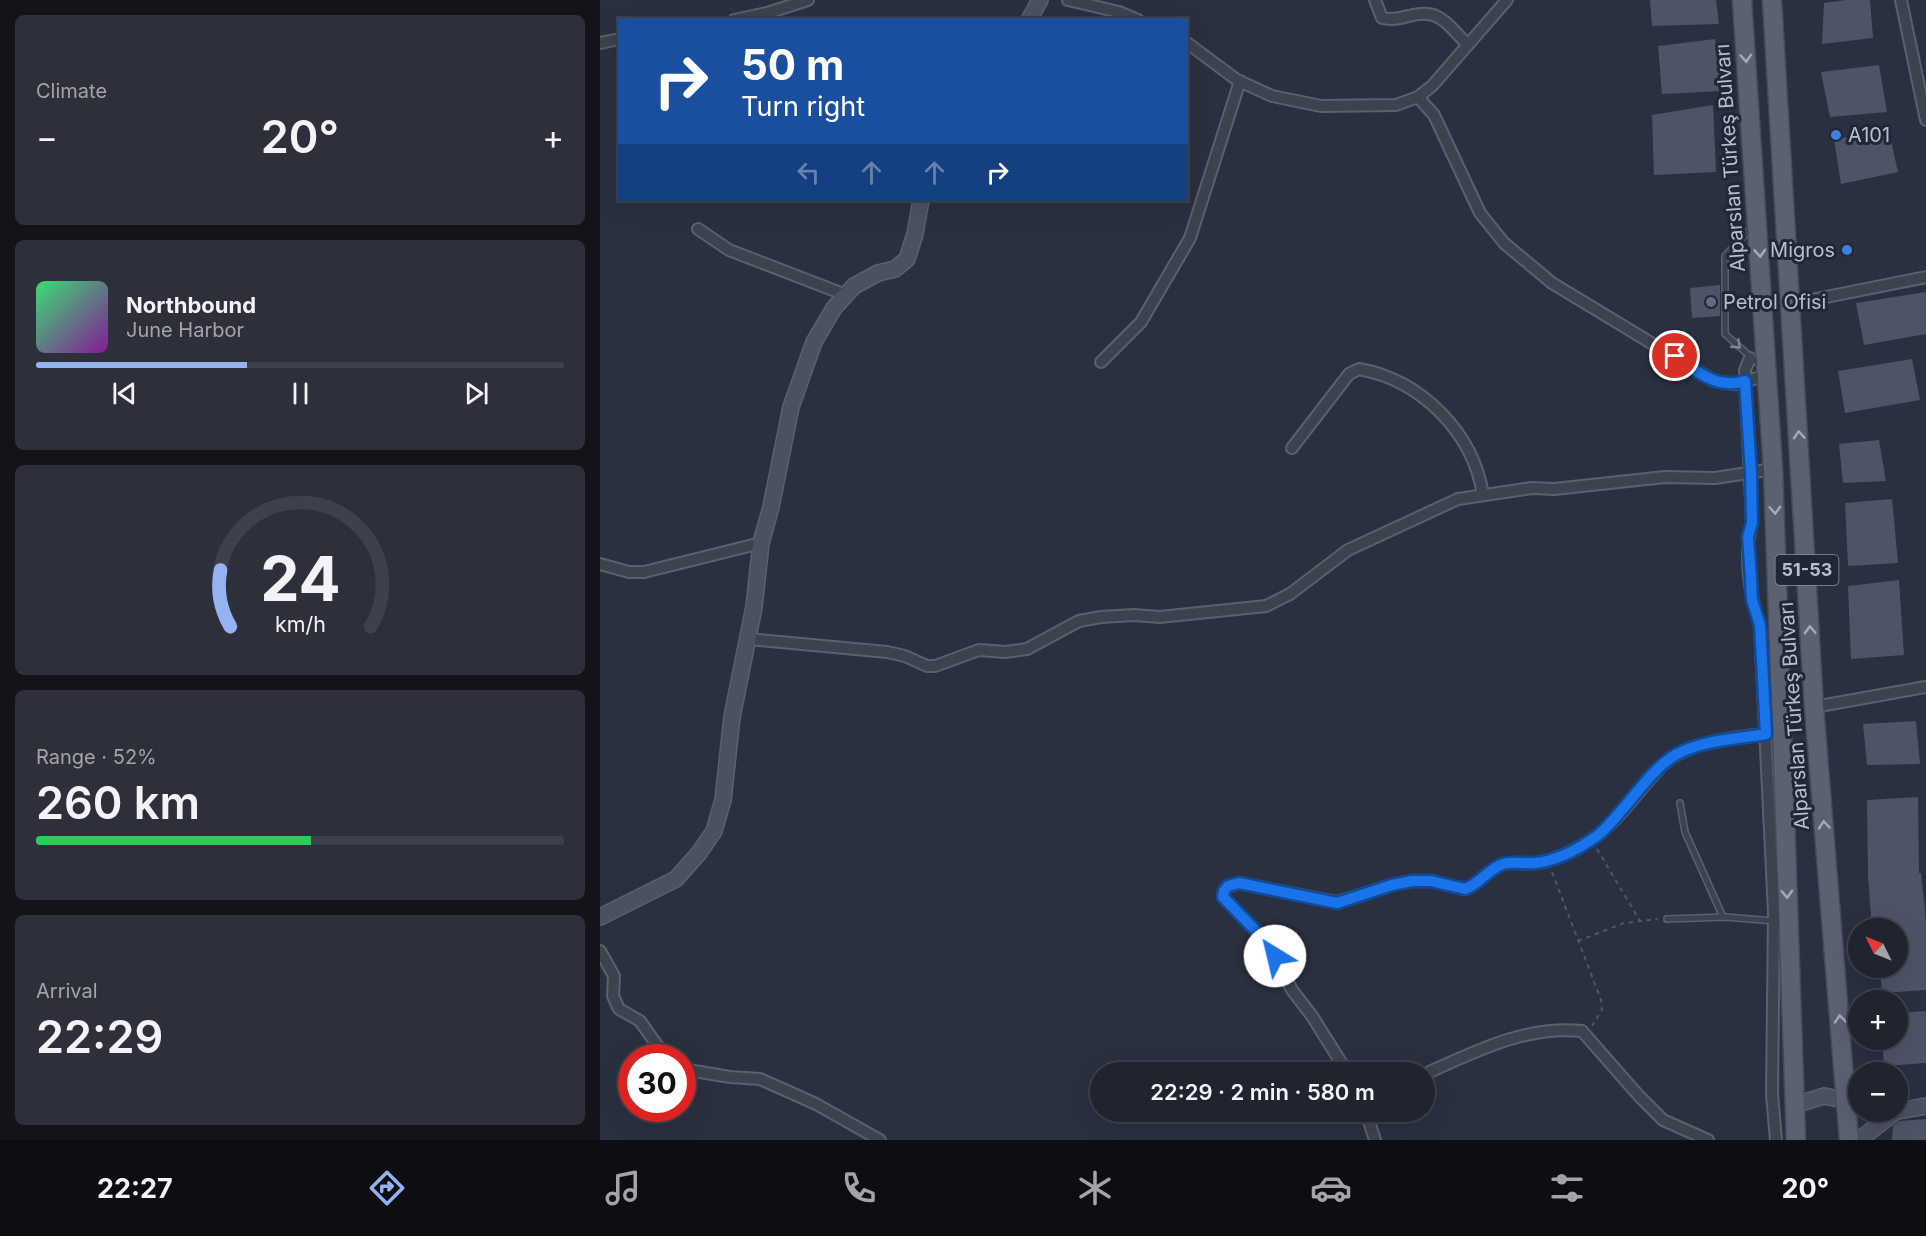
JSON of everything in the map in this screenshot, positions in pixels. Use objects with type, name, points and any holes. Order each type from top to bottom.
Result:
[{"type":"main road","name":"Alparslan Türkeş Bulvarı","points":[[1742,0],[1773,468],[1774,734],[1796,1140]]},
{"type":"main road","name":"Alparslan Türkeş Bulvarı","points":[[1772,0],[1814,707],[1849,1062]]},
{"type":"main road","name":"Alparslan Türkeş Bulvarı","points":[[1849,1140],[1851,1122]]},
{"type":"street","points":[[743,18],[808,0]]},
{"type":"street","points":[[1030,18],[1040,0]]},
{"type":"street","points":[[1068,0],[1119,12],[1133,18]]},
{"type":"street","points":[[1375,0],[1382,18],[1393,21],[1428,14],[1443,20],[1468,45]]},
{"type":"street","points":[[1188,43],[1240,81],[1272,96],[1321,106],[1396,105],[1418,97],[1432,86],[1507,0]]},
{"type":"street","points":[[1901,0],[1926,120]]},
{"type":"street","points":[[600,43],[618,39]]},
{"type":"street","points":[[1101,362],[1142,322],[1190,238],[1240,81]]},
{"type":"street","points":[[1418,97],[1434,115],[1480,213],[1504,243],[1536,272],[1675,356],[1700,374],[1726,384],[1745,381],[1767,373]]},
{"type":"street","points":[[600,917],[676,879],[699,853],[714,831],[723,800],[732,717],[754,607],[761,543],[771,507],[791,407],[814,342],[834,309],[854,286],[878,273],[895,269],[907,260],[915,234],[921,201]]},
{"type":"street","points":[[698,230],[729,250],[846,295]]},
{"type":"street","points":[[1791,304],[1926,277]]},
{"type":"street","points":[[1750,358],[1746,363],[1745,381],[1751,473],[1752,523],[1748,537],[1752,600],[1760,625],[1774,734],[1772,1094],[1776,1140]]},
{"type":"street","points":[[1292,448],[1349,374],[1359,369],[1370,371],[1407,387],[1431,402],[1444,415],[1471,455],[1480,475],[1483,495]]},
{"type":"street","points":[[747,639],[887,652],[905,656],[916,663],[935,666],[979,651],[1005,652],[1028,649],[1079,621],[1101,617],[1134,615],[1160,617],[1266,606],[1290,594],[1348,550],[1445,503],[1483,495],[1665,477],[1714,478],[1773,468]]},
{"type":"street","points":[[600,564],[628,572],[644,572],[761,543]]},
{"type":"street","points":[[1814,707],[1926,687]]},
{"type":"street","points":[[1341,1062],[1312,1016],[1292,990],[1269,945],[1223,897],[1228,886],[1239,883],[1337,903],[1412,881],[1431,881],[1465,889],[1478,882],[1494,868],[1506,863],[1547,861],[1592,838],[1611,822],[1675,755],[1700,746],[1774,734]]},
{"type":"street","points":[[600,951],[614,976],[613,996],[619,1010],[640,1021],[656,1044]]},
{"type":"street","points":[[1435,1070],[1501,1041],[1562,1029],[1582,1031],[1663,1120],[1708,1140]]},
{"type":"street","points":[[696,1071],[730,1077],[760,1078],[807,1099],[880,1140]]},
{"type":"street","points":[[1795,1106],[1824,1096],[1848,1101]]},
{"type":"street","points":[[1908,1109],[1926,1106]]},
{"type":"street","points":[[1369,1122],[1375,1140]]},
{"type":"street","points":[[1860,1140],[1882,1122]]},
{"type":"lane","points":[[1758,221],[1725,256],[1725,334],[1767,373]]},
{"type":"lane","points":[[1680,804],[1689,841],[1724,918]]},
{"type":"lane","points":[[1667,919],[1724,918],[1774,921]]},
{"type":"path","points":[[1592,838],[1608,870],[1640,921]]},
{"type":"path","points":[[1547,861],[1597,989],[1602,1010],[1592,1026],[1582,1031]]},
{"type":"path","points":[[1578,941],[1624,923],[1667,919]]},
{"type":"building","points":[[1650,0],[1716,0],[1719,24],[1652,26]]},
{"type":"building","points":[[1870,0],[1873,38],[1822,44],[1824,3]]},
{"type":"building","points":[[1715,39],[1722,91],[1662,94],[1658,46]]},
{"type":"building","points":[[1879,65],[1887,112],[1830,117],[1821,72]]},
{"type":"building","points":[[1713,105],[1716,172],[1654,175],[1652,115]]},
{"type":"building","points":[[1889,132],[1898,172],[1841,184],[1834,139]]},
{"type":"building","name":"Petrol Ofisi","points":[[1720,285],[1720,316],[1692,318],[1690,288]]},
{"type":"building","points":[[1926,292],[1926,334],[1864,345],[1856,303]]},
{"type":"building","points":[[1912,359],[1920,400],[1845,413],[1838,371]]},
{"type":"building","points":[[1879,440],[1886,481],[1843,483],[1839,444]]},
{"type":"building","points":[[1892,499],[1898,563],[1848,566],[1845,503]]},
{"type":"building","points":[[1899,580],[1904,655],[1851,659],[1848,586]]},
{"type":"building","points":[[1916,721],[1920,764],[1867,765],[1863,724]]},
{"type":"building","points":[[1918,797],[1919,873],[1921,873],[1926,920],[1926,990],[1882,990],[1881,978],[1908,978],[1908,918],[1871,918],[1867,800]]},
{"type":"building","points":[[1926,1011],[1926,1063],[1884,1062],[1883,1050],[1908,1050],[1908,1012]]},
{"type":"building","points":[[1926,1119],[1926,1140],[1892,1140],[1893,1126],[1898,1122]]},
{"type":"place","name":"A101","points":[[1836,135]]},
{"type":"place","name":"Migros","points":[[1847,250]]},
{"type":"place","name":"Petrol Ofisi","points":[[1711,302]]},
{"type":"route","points":[[1275,956],[1269,945],[1223,897],[1228,886],[1239,883],[1337,903],[1412,881],[1431,881],[1465,889],[1478,882],[1494,868],[1506,863],[1547,861],[1581,846],[1611,822],[1675,755],[1700,746],[1766,734],[1760,625],[1752,600],[1748,537],[1752,523],[1745,381],[1736,384],[1714,381],[1675,356]]}]
